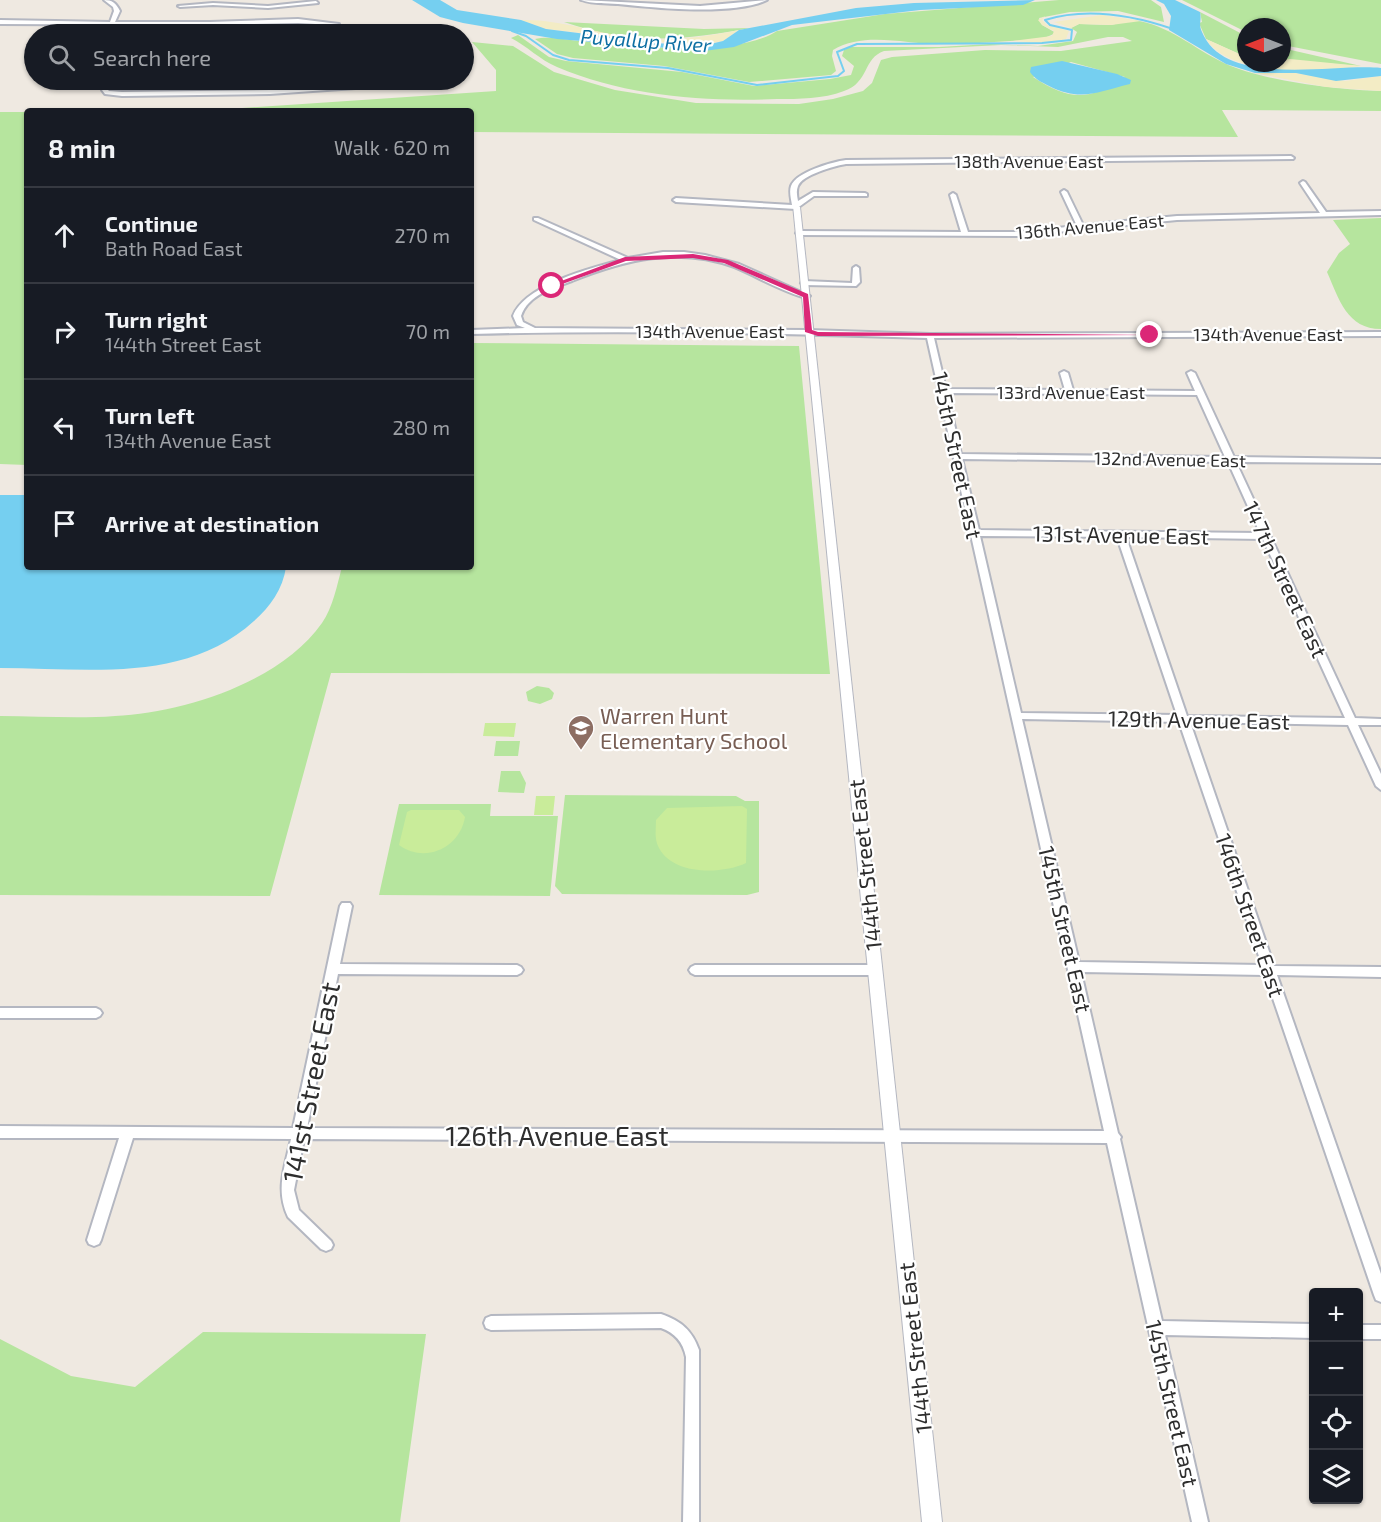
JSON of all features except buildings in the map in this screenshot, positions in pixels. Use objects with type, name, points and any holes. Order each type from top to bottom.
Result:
[{"type":"street","points":[[106,0],[115,6],[117,11],[112,22]]},
{"type":"street","points":[[583,0],[697,3],[725,7],[765,0]]},
{"type":"street","points":[[180,6],[213,4],[268,7],[316,2]]},
{"type":"street","points":[[260,23],[268,7]]},
{"type":"street","points":[[0,22],[334,24]]},
{"type":"street","points":[[105,90],[107,93],[298,90]]},
{"type":"street","name":"138th Avenue East","points":[[796,206],[794,190],[796,183],[837,162],[1292,159]]},
{"type":"street","points":[[1303,183],[1324,214]]},
{"type":"street","points":[[1064,192],[1081,228]]},
{"type":"street","points":[[676,200],[796,206],[808,196],[816,194],[865,195]]},
{"type":"street","points":[[953,195],[965,234]]},
{"type":"street","name":"144th Street East","points":[[796,206],[932,1522]]},
{"type":"street","name":"136th Avenue East","points":[[799,233],[1017,234],[1177,218],[1381,213]]},
{"type":"street","points":[[536,219],[625,259]]},
{"type":"street","points":[[537,330],[524,326],[518,320],[518,313],[527,300],[552,286],[625,259],[661,255],[715,259],[805,290],[854,285],[857,282],[856,268]]},
{"type":"street","name":"134th Avenue East","points":[[474,332],[537,330],[809,332],[930,336],[1381,334]]},
{"type":"street","name":"145th Street East","points":[[930,336],[1200,1522]]},
{"type":"street","points":[[1064,373],[1070,392]]},
{"type":"street","name":"147th Street East","points":[[1191,374],[1381,786]]},
{"type":"street","name":"133rd Avenue East","points":[[943,391],[1200,393]]},
{"type":"street","name":"132nd Avenue East","points":[[958,456],[1381,461]]},
{"type":"street","name":"131st Avenue East","points":[[975,533],[1266,536]]},
{"type":"street","name":"146th Street East","points":[[1120,534],[1381,1295]]},
{"type":"street","name":"129th Avenue East","points":[[1016,716],[1381,722]]},
{"type":"street","name":"141st Street East","points":[[326,1245],[300,1221],[288,1199],[289,1173],[346,906]]},
{"type":"street","points":[[1075,967],[1381,972]]},
{"type":"street","points":[[332,969],[517,970]]},
{"type":"street","points":[[695,970],[875,970]]},
{"type":"street","points":[[0,1013],[96,1013]]},
{"type":"street","name":"126th Avenue East","points":[[0,1132],[1114,1137]]},
{"type":"street","points":[[94,1240],[128,1132]]},
{"type":"street","points":[[491,1323],[661,1321],[681,1330],[687,1337],[693,1357],[692,1522]]},
{"type":"street","points":[[1156,1328],[1309,1331]]},
{"type":"street","points":[[1363,1332],[1381,1332]]},
{"type":"green space","points":[[1059,0],[1151,0],[1161,7],[1164,22],[1118,11],[1070,12],[1039,18],[1042,25],[1056,33],[1042,39],[952,44],[885,40],[858,41],[833,50],[832,56],[836,71],[831,75],[749,82],[664,66],[573,58],[557,54],[535,39],[555,38],[660,48],[713,47],[759,39],[777,31],[885,14]]},
{"type":"green space","points":[[1182,0],[1381,0],[1381,64],[1291,47],[1291,18],[1237,18],[1237,28]]},
{"type":"green space","points":[[1200,12],[1237,31],[1237,53],[1206,39],[1199,23],[1202,22]]},
{"type":"green space","points":[[1134,20],[1147,23],[1170,32],[1224,63],[1237,68],[1237,72],[1250,72],[1279,80],[1344,89],[1381,91],[1381,111],[1222,110],[1238,137],[474,132],[474,108],[242,108],[496,91],[496,70],[474,42],[513,46],[554,72],[615,90],[696,103],[799,104],[833,99],[863,91],[872,83],[881,60],[892,57],[985,50],[1061,51],[1132,41],[1123,37],[1108,37],[1058,47],[1001,45],[884,51],[872,59],[858,82],[844,91],[811,98],[749,100],[665,95],[610,85],[557,67],[511,38],[518,35],[549,57],[566,61],[682,72],[754,86],[851,75],[854,66],[842,56],[844,50],[850,47],[939,47],[990,44],[1038,46],[1073,41],[1077,32],[1071,28],[1079,24],[1111,25]],"holes":[[[1071,62],[1125,77],[1090,94],[1069,94],[1033,77]]]},
{"type":"green space","points":[[564,22],[704,29],[750,28],[702,36],[657,38],[611,34]]},
{"type":"green space","points":[[1291,50],[1361,66],[1291,61]]},
{"type":"green space","points":[[0,112],[24,112],[24,465],[0,464]]},
{"type":"green space","points":[[1381,218],[1381,329],[1369,328],[1352,318],[1340,302],[1327,272],[1339,253],[1350,244],[1333,220]]},
{"type":"green space","points":[[474,343],[799,346],[830,674],[331,673],[270,896],[0,895],[0,716],[72,717],[142,714],[200,701],[256,678],[282,662],[304,644],[322,623],[334,596],[341,570],[474,570]]},
{"type":"green space","points":[[537,686],[549,688],[554,693],[552,699],[540,704],[528,701],[526,692]]},
{"type":"green space","points":[[485,723],[516,723],[514,737],[483,736]]},
{"type":"green space","points":[[496,741],[520,741],[518,756],[494,756]]},
{"type":"green space","points":[[501,771],[520,771],[526,783],[524,793],[498,792]]},
{"type":"green space","points":[[565,795],[736,796],[745,801],[759,801],[759,892],[747,895],[562,894],[555,886]]},
{"type":"green space","points":[[536,796],[555,796],[553,815],[534,815]]},
{"type":"green space","points":[[399,804],[491,804],[490,816],[558,816],[550,896],[379,895]]},
{"type":"green space","points":[[742,806],[747,809],[746,863],[725,869],[687,868],[666,857],[657,845],[656,820],[667,808]]},
{"type":"green space","points":[[411,810],[459,810],[465,817],[462,828],[449,844],[440,850],[420,853],[409,851],[399,845],[407,812]]},
{"type":"green space","points":[[203,1332],[426,1334],[400,1522],[0,1522],[0,1339],[71,1376],[135,1387]]},
{"type":"sand","points":[[1102,15],[1141,21],[1111,25],[1079,24],[1071,28],[1054,22]]},
{"type":"sand","points":[[1045,16],[1042,20],[1047,25],[1069,31],[1066,39],[1047,43],[1013,41],[1052,36],[1054,31],[1042,25],[1038,20]]},
{"type":"sand","points":[[521,20],[564,24],[620,36],[647,39],[687,38],[739,30],[723,41],[696,46],[546,29]]},
{"type":"sand","points":[[1206,39],[1237,53],[1237,61],[1235,60],[1218,51]]},
{"type":"sand","points":[[1291,59],[1361,66],[1344,69],[1291,71]]},
{"type":"sand","points":[[1255,73],[1296,73],[1345,81],[1381,76],[1381,91],[1326,87]]},
{"type":"water","points":[[412,0],[440,0],[457,10],[521,20],[546,29],[667,44],[702,46],[723,41],[739,30],[856,8],[914,3],[1035,0],[1023,5],[920,10],[792,25],[734,47],[704,51],[557,39],[440,17]]},
{"type":"water","points":[[1156,0],[1175,0],[1200,12],[1202,32],[1214,50],[1237,62],[1237,67],[1226,64],[1169,30],[1171,16],[1164,4]]},
{"type":"water","points":[[1062,61],[1117,74],[1131,80],[1130,84],[1089,94],[1071,94],[1043,83],[1030,72],[1031,67]]},
{"type":"water","points":[[1381,68],[1381,76],[1336,81],[1296,73],[1252,72]]},
{"type":"water","points":[[0,495],[24,495],[24,570],[285,570],[275,597],[254,621],[227,641],[197,655],[166,664],[134,668],[100,670],[0,668]]},
{"type":"waterway","points":[[512,31],[526,36],[553,55],[569,60],[668,68],[757,85],[838,76],[844,71],[837,52],[857,44],[1042,43],[1071,40],[1072,30],[1050,25],[1045,20],[1061,16],[1109,14],[1173,29]]},
{"type":"place","name":"Warren Hunt Elementary School","points":[[581,751]]},
{"type":"route","points":[[552,286],[625,259],[661,255],[693,256],[726,261],[806,296],[809,332],[818,334],[1150,335]]},
{"type":"water label","name":"Puyallup River","points":[[646,40]]}]
